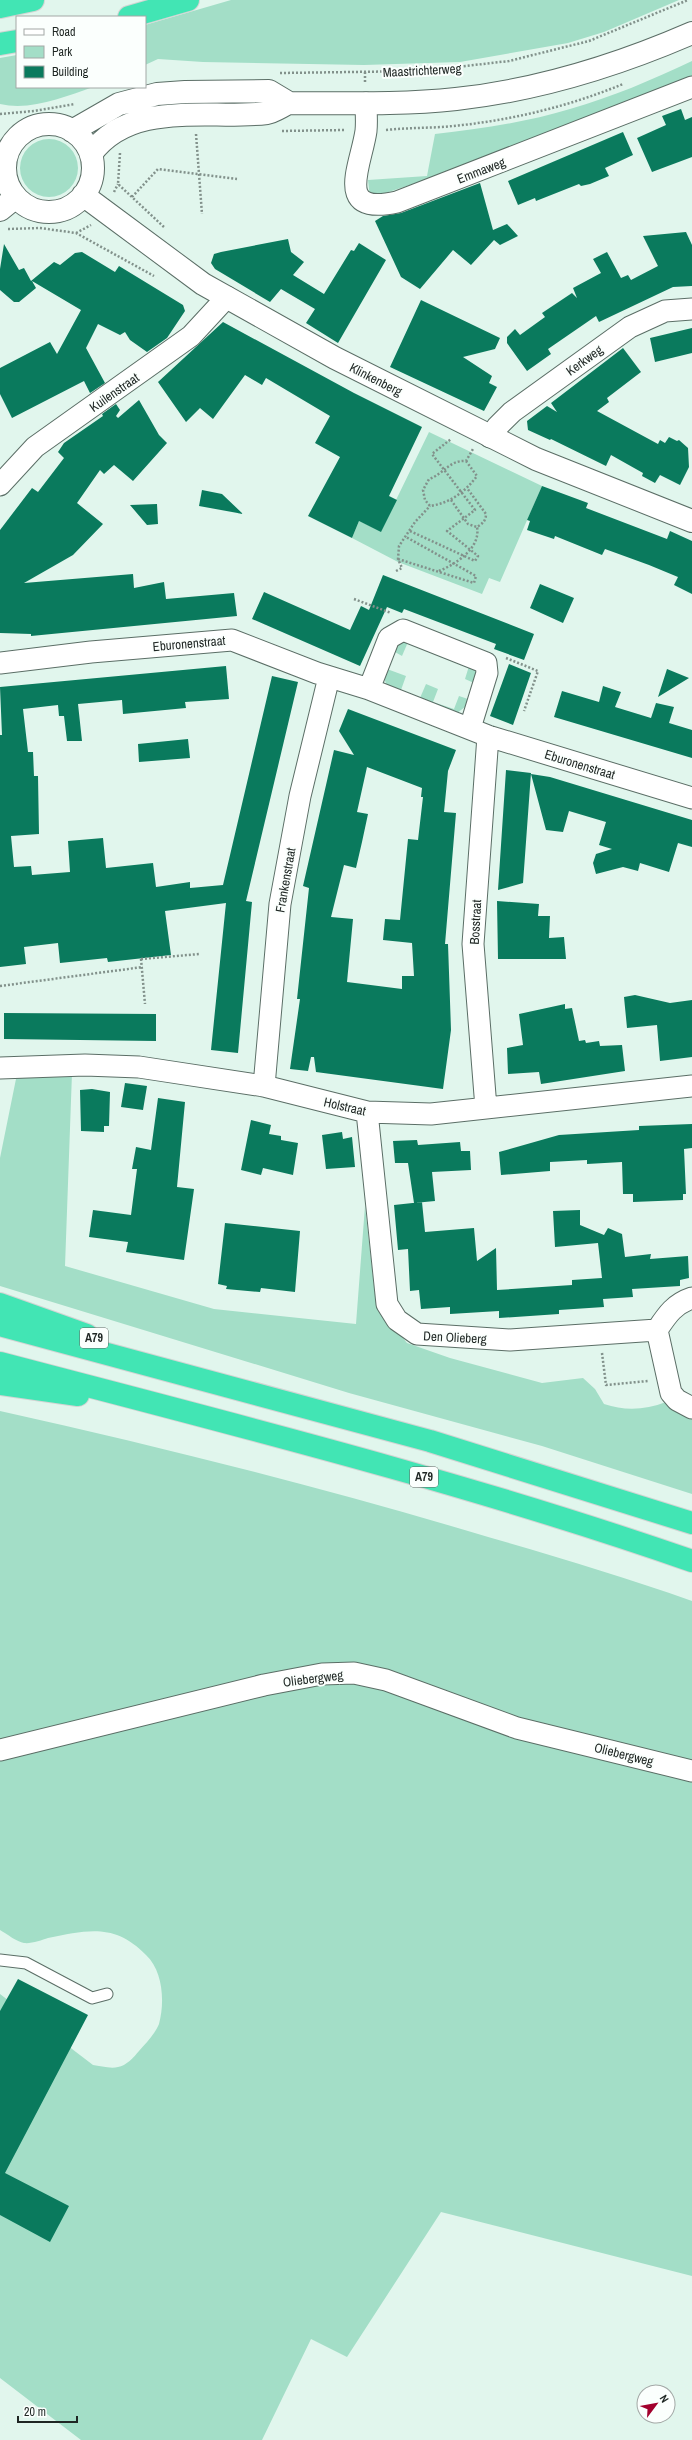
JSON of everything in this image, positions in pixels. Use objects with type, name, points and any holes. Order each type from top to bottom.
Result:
[{"type":"highway","points":[[0,7],[34,0]]},
{"type":"highway","points":[[132,16],[188,0]]},
{"type":"highway","points":[[0,44],[16,41]]},
{"type":"highway","name":"A79","points":[[0,1304],[48,1320],[187,1375]]},
{"type":"highway","name":"A79","points":[[0,1324],[430,1441],[692,1523]]},
{"type":"highway","name":"A79","points":[[0,1363],[446,1483],[538,1510],[692,1562]]},
{"type":"highway","name":"A79","points":[[0,1384],[28,1389],[153,1403]]},
{"type":"main road","points":[[90,154],[99,144],[112,134],[155,117],[187,114],[268,113],[289,103],[366,103],[455,99],[532,87],[602,68],[692,33]]},
{"type":"main road","points":[[72,131],[130,100],[172,92],[269,91],[289,103]]},
{"type":"main road","points":[[51,124],[72,131],[84,142],[90,154],[92,178],[83,195],[66,208],[46,212],[28,207],[7,212],[8,183],[4,148],[20,135],[41,125],[51,124]]},
{"type":"main road","name":"Klinkenberg","points":[[83,195],[203,284],[335,358],[536,459],[692,521]]},
{"type":"street","name":"Emmaweg","points":[[366,103],[366,130],[355,180],[358,194],[369,205],[378,206],[397,202],[692,88]]},
{"type":"street","name":"Kuilenstraat","points":[[0,485],[35,447],[191,336],[227,297]]},
{"type":"street","name":"Kerkweg","points":[[487,435],[512,412],[630,327],[665,311],[692,309]]},
{"type":"street","points":[[369,689],[389,638],[403,630],[486,663],[487,673],[470,728]]},
{"type":"street","name":"Eburonenstraat","points":[[0,663],[91,652],[232,640],[329,677],[369,689],[488,736],[692,798]]},
{"type":"street","name":"Frankenstraat","points":[[264,1086],[280,904],[300,796],[329,677]]},
{"type":"street","name":"Bosstraat","points":[[486,1108],[473,944],[488,736]]},
{"type":"street","name":"Holstraat","points":[[0,1068],[85,1066],[140,1067],[264,1086],[367,1112],[431,1114],[692,1086]]},
{"type":"street","name":"Den Olieberg","points":[[367,1112],[387,1304],[397,1320],[417,1334],[510,1340],[657,1330]]},
{"type":"street","points":[[692,1298],[682,1301],[670,1310],[657,1330],[671,1393],[677,1400],[692,1408]]},
{"type":"street","name":"Oliebergweg","points":[[0,1750],[264,1685],[322,1674],[354,1673],[386,1680],[517,1728],[692,1771]]},
{"type":"lane","points":[[0,1960],[26,1963],[92,1998],[107,1994]]},
{"type":"path","name":"Maastrichterweg","points":[[273,73],[422,72],[509,61],[589,42],[688,0]]},
{"type":"path","points":[[0,115],[34,111],[83,102],[98,116]]},
{"type":"path","points":[[196,133],[202,214]]},
{"type":"path","points":[[112,134],[120,154],[118,184],[167,230]]},
{"type":"path","points":[[132,197],[158,169],[236,179]]},
{"type":"path","points":[[7,212],[51,228],[76,234],[158,278]]},
{"type":"path","points":[[410,531],[475,561],[478,556],[447,531],[475,510],[432,454],[458,434],[464,424]]},
{"type":"path","points":[[466,461],[487,435]]},
{"type":"path","points":[[396,571],[402,568],[398,559],[399,546],[415,522],[430,506],[441,505],[462,493],[477,476],[466,461],[457,460],[444,470],[428,479],[422,490],[425,500],[430,506]]},
{"type":"path","points":[[438,572],[470,550],[477,540],[477,527],[486,518],[486,514],[468,488]]},
{"type":"path","points":[[451,500],[468,524],[477,527]]},
{"type":"path","points":[[398,559],[474,583],[476,576],[406,537]]},
{"type":"path","points":[[524,711],[538,671]]},
{"type":"path","points":[[146,1004],[141,959],[200,954]]},
{"type":"path","points":[[0,986],[143,968]]},
{"type":"path","points":[[600,1334],[606,1385],[667,1379]]},
{"type":"green space","points":[[231,0],[679,0],[604,32],[568,43],[460,62],[364,65],[203,62],[158,59],[146,65],[146,25]]},
{"type":"green space","points":[[16,55],[16,88],[90,88],[47,102],[24,106],[0,104],[0,58]]},
{"type":"green space","points":[[692,61],[692,76],[532,141],[411,185],[370,198],[368,180],[427,176],[435,134],[469,130],[537,118],[570,109],[632,88]]},
{"type":"green space","points":[[43,139],[55,139],[70,147],[78,162],[78,174],[70,189],[55,197],[43,197],[28,189],[20,174],[20,162],[28,147]]},
{"type":"green space","points":[[429,432],[542,486],[500,582],[489,578],[482,594],[398,562],[352,538],[359,521],[381,531]]},
{"type":"green space","points":[[409,639],[416,639],[472,662],[476,667],[477,672],[474,683],[465,679],[469,666],[408,642],[402,656],[395,652],[397,645]]},
{"type":"green space","points":[[387,669],[406,676],[401,690],[420,698],[426,684],[438,689],[433,702],[454,709],[459,696],[468,699],[465,707],[457,713],[387,686],[384,678]]},
{"type":"green space","points":[[72,1073],[65,1266],[214,1309],[356,1324],[365,1206],[375,1294],[379,1308],[407,1343],[450,1358],[542,1383],[583,1378],[595,1389],[604,1404],[620,1408],[643,1408],[666,1402],[692,1417],[692,1494],[542,1446],[349,1393],[0,1286],[0,1158],[17,1074]]},
{"type":"green space","points":[[0,1411],[176,1452],[352,1498],[581,1564],[692,1601],[692,2276],[441,2212],[347,2357],[311,2339],[262,2440],[81,2440],[0,2378],[0,1994],[93,2065],[112,2068],[124,2065],[130,2061],[153,2035],[159,2024],[162,1997],[159,1978],[152,1962],[135,1945],[112,1933],[88,1931],[24,1943],[15,1940],[0,1930]]},
{"type":"building","points":[[681,109],[685,120],[692,117],[692,157],[652,172],[637,138],[666,125],[662,116]]},
{"type":"building","points":[[623,132],[633,155],[605,168],[609,176],[590,184],[581,186],[579,184],[536,201],[535,198],[518,205],[508,181]]},
{"type":"building","points":[[480,183],[493,230],[507,224],[518,236],[500,245],[494,240],[471,265],[453,250],[420,289],[401,277],[375,221],[383,216],[401,213]]},
{"type":"building","points":[[686,232],[692,245],[692,286],[673,287],[599,322],[596,316],[548,349],[551,354],[527,371],[507,343],[507,337],[515,329],[520,335],[545,317],[542,313],[572,293],[577,298],[573,288],[601,273],[593,259],[607,252],[621,278],[628,275],[631,280],[658,266],[643,236]]},
{"type":"building","points":[[288,239],[291,252],[304,262],[293,275],[324,294],[351,250],[354,251],[359,243],[386,260],[338,343],[306,323],[315,309],[281,289],[270,302],[215,269],[211,263],[214,254]]},
{"type":"building","points":[[4,244],[19,270],[24,268],[31,281],[54,262],[60,265],[75,253],[82,252],[115,272],[119,266],[183,305],[185,311],[167,338],[147,352],[130,340],[125,332],[120,335],[98,324],[86,348],[105,383],[90,393],[84,381],[12,418],[0,394],[0,368],[50,342],[57,354],[81,310],[32,281],[36,288],[19,302],[14,302],[0,290],[0,269]]},
{"type":"building","points":[[421,300],[500,338],[495,349],[463,357],[492,376],[489,383],[497,387],[484,411],[390,367]]},
{"type":"building","points":[[223,322],[354,393],[422,427],[389,496],[397,500],[381,532],[359,521],[352,538],[308,516],[340,457],[315,443],[330,416],[266,378],[262,385],[245,375],[213,419],[200,408],[186,422],[158,382]]},
{"type":"building","points":[[692,328],[692,353],[655,362],[650,338]]},
{"type":"building","points":[[623,348],[641,372],[607,398],[609,402],[597,411],[658,444],[660,440],[665,443],[669,437],[677,441],[679,440],[688,448],[689,467],[680,485],[660,475],[655,483],[642,476],[643,473],[611,455],[606,466],[551,439],[550,440],[528,430],[527,421],[547,406],[557,412],[551,403]]},
{"type":"building","points":[[139,400],[159,435],[167,443],[133,481],[114,465],[104,474],[100,470],[77,503],[103,524],[73,555],[24,583],[133,574],[134,588],[164,582],[166,599],[234,593],[237,616],[31,636],[31,634],[0,633],[0,530],[32,488],[38,492],[64,458],[58,452],[64,443],[103,416],[102,414],[116,404],[120,410],[116,416],[118,418]]},
{"type":"building","points":[[542,486],[588,503],[586,508],[667,539],[670,531],[692,541],[692,594],[674,585],[678,577],[649,565],[605,549],[602,555],[555,536],[554,539],[527,530],[530,521],[527,520]]},
{"type":"building","points":[[202,490],[222,494],[243,514],[199,506]]},
{"type":"building","points":[[157,504],[158,524],[147,525],[130,505]]},
{"type":"building","points":[[383,575],[534,634],[524,660],[494,649],[496,644],[404,609],[402,613],[387,607],[360,666],[252,619],[264,592],[350,630],[361,606],[369,610]]},
{"type":"building","points":[[540,584],[574,598],[563,623],[530,608]]},
{"type":"building","points":[[509,664],[531,673],[513,725],[490,716]]},
{"type":"building","points":[[226,666],[229,699],[185,702],[186,708],[123,714],[122,700],[78,704],[82,741],[67,741],[64,716],[59,716],[58,705],[23,709],[28,752],[33,752],[34,776],[38,776],[39,834],[11,836],[14,867],[31,866],[32,875],[70,872],[68,841],[103,838],[106,868],[153,863],[156,887],[190,882],[190,888],[223,885],[272,676],[298,682],[246,901],[252,902],[238,1053],[211,1050],[226,903],[165,911],[171,955],[108,962],[107,958],[60,963],[58,943],[24,947],[26,964],[0,967],[0,735],[2,735],[0,687]]},
{"type":"building","points":[[667,669],[689,678],[658,697]]},
{"type":"building","points":[[603,686],[621,692],[615,707],[651,718],[656,703],[674,707],[669,723],[692,730],[692,758],[554,717],[562,691],[599,702]]},
{"type":"building","points":[[348,709],[456,750],[448,771],[444,812],[456,813],[445,944],[448,944],[451,1030],[443,1089],[316,1072],[314,1057],[311,1057],[308,1071],[290,1069],[300,999],[297,999],[309,888],[303,886],[334,750],[354,755],[339,731]],"holes":[[[367,767],[422,788],[421,797],[423,797],[418,840],[408,839],[400,920],[385,919],[383,940],[412,943],[414,976],[402,976],[402,989],[347,982],[353,919],[331,917],[344,865],[356,868],[368,814],[357,812]]]},
{"type":"building","points":[[188,739],[190,758],[139,762],[138,744]]},
{"type":"building","points":[[506,770],[531,773],[523,883],[498,890]]},
{"type":"building","points":[[531,774],[550,777],[692,820],[692,847],[678,843],[669,872],[640,863],[638,871],[623,867],[596,874],[593,863],[596,854],[612,849],[599,845],[606,822],[569,811],[563,832],[546,830]]},
{"type":"building","points":[[497,901],[539,904],[538,916],[550,916],[549,938],[564,937],[566,959],[498,959]]},
{"type":"building","points":[[635,995],[670,1003],[692,1000],[692,1057],[660,1061],[657,1025],[627,1028],[624,997]]},
{"type":"building","points":[[565,1004],[565,1009],[572,1008],[579,1041],[585,1040],[586,1043],[599,1041],[600,1046],[622,1045],[625,1071],[541,1084],[539,1072],[508,1074],[507,1048],[523,1045],[519,1014]]},
{"type":"building","points":[[4,1013],[156,1014],[156,1041],[4,1039]]},
{"type":"building","points":[[125,1083],[147,1086],[143,1110],[121,1107]]},
{"type":"building","points":[[92,1089],[110,1092],[109,1126],[104,1126],[104,1132],[81,1131],[80,1090]]},
{"type":"building","points":[[158,1098],[185,1102],[177,1187],[194,1189],[184,1260],[126,1252],[128,1242],[89,1237],[93,1210],[131,1215],[137,1169],[132,1169],[136,1147],[151,1150]]},
{"type":"building","points":[[251,1120],[271,1125],[269,1134],[281,1136],[281,1140],[298,1143],[293,1175],[263,1168],[261,1175],[241,1170]]},
{"type":"building","points":[[692,1124],[692,1148],[684,1149],[686,1194],[683,1194],[683,1200],[633,1202],[633,1194],[623,1194],[622,1162],[587,1164],[587,1160],[550,1162],[550,1171],[501,1175],[499,1152],[559,1135],[639,1130],[639,1126]]},
{"type":"building","points":[[342,1132],[343,1139],[352,1137],[355,1167],[326,1169],[322,1135]]},
{"type":"building","points":[[417,1140],[418,1145],[460,1142],[461,1151],[470,1151],[471,1170],[432,1172],[435,1201],[414,1203],[408,1163],[395,1163],[393,1141]]},
{"type":"building","points":[[422,1202],[425,1232],[474,1228],[477,1261],[496,1248],[497,1290],[572,1285],[572,1280],[602,1278],[598,1243],[555,1247],[553,1211],[580,1210],[580,1225],[604,1235],[608,1228],[622,1234],[625,1257],[651,1254],[650,1259],[688,1256],[689,1278],[680,1280],[680,1286],[632,1289],[633,1297],[603,1299],[604,1307],[559,1310],[559,1314],[499,1318],[499,1311],[450,1314],[450,1307],[421,1309],[419,1290],[410,1291],[408,1249],[398,1250],[394,1205]]},
{"type":"building","points":[[225,1223],[300,1231],[295,1292],[261,1288],[260,1292],[226,1289],[227,1286],[218,1284]]},
{"type":"building","points":[[18,1979],[88,2015],[5,2173],[69,2206],[50,2242],[0,2215],[0,2011]]}]
